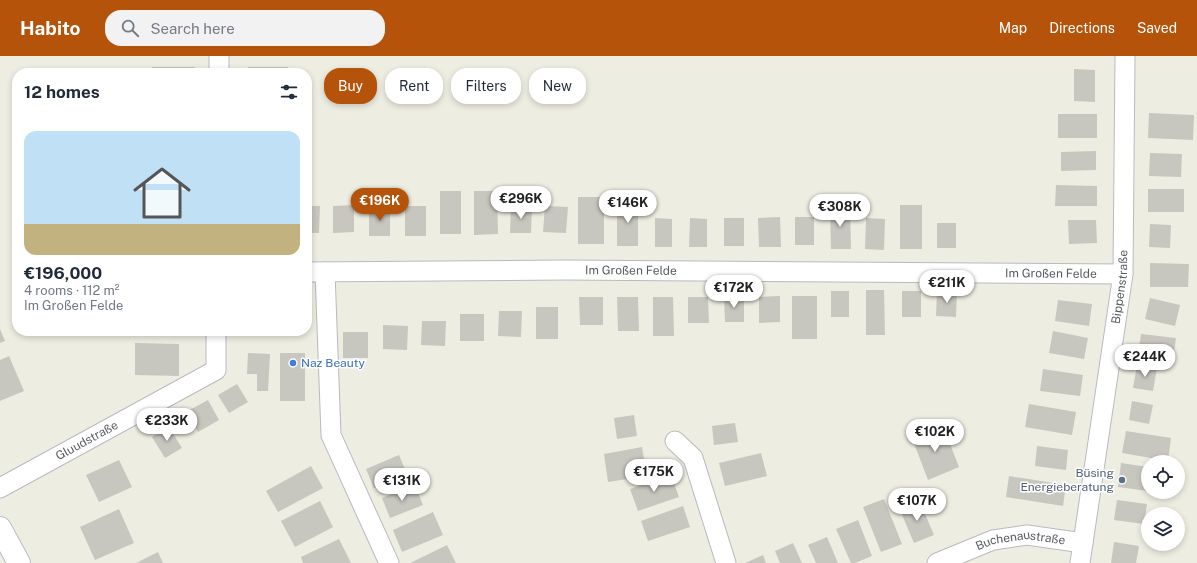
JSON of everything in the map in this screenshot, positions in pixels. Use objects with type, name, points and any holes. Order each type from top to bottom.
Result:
[{"type":"main road","points":[[0,528],[19,563]]},
{"type":"street","points":[[219,56],[219,68]]},
{"type":"street","name":"Bippenstraße","points":[[1080,563],[1123,274],[1125,56]]},
{"type":"street","name":"Im Großen Felde","points":[[316,272],[573,270],[1123,274]]},
{"type":"street","points":[[316,272],[331,435],[389,563]]},
{"type":"street","name":"Gluudstraße","points":[[0,488],[216,370],[216,336]]},
{"type":"street","points":[[675,441],[693,458],[726,563]]},
{"type":"street","name":"Buchenaustraße","points":[[937,563],[993,540],[1027,535],[1083,543]]},
{"type":"building","points":[[152,67],[195,67],[195,68]]},
{"type":"building","points":[[248,67],[288,67],[288,68]]},
{"type":"building","points":[[1074,69],[1095,70],[1095,102],[1074,101]]},
{"type":"building","points":[[1149,113],[1194,115],[1193,140],[1148,138]]},
{"type":"building","points":[[1058,114],[1097,114],[1097,138],[1058,138]]},
{"type":"building","points":[[1096,151],[1096,170],[1061,171],[1061,152]]},
{"type":"building","points":[[1150,153],[1182,154],[1181,177],[1149,176]]},
{"type":"building","points":[[1056,185],[1097,186],[1097,206],[1055,206]]},
{"type":"building","points":[[1148,189],[1184,189],[1184,212],[1148,212]]},
{"type":"building","points":[[440,191],[461,191],[461,234],[440,234]]},
{"type":"building","points":[[474,191],[497,191],[498,234],[474,235]]},
{"type":"building","points":[[578,197],[604,197],[604,244],[578,244]]},
{"type":"building","points":[[617,202],[638,202],[638,246],[617,246]]},
{"type":"building","points":[[354,205],[354,232],[333,233],[333,206]]},
{"type":"building","points":[[900,205],[922,205],[922,249],[900,249]]},
{"type":"building","points":[[312,206],[320,206],[319,233],[312,233]]},
{"type":"building","points":[[405,206],[426,206],[426,236],[405,236]]},
{"type":"building","points":[[511,206],[532,206],[531,233],[510,233]]},
{"type":"building","points":[[545,206],[568,207],[566,233],[543,232]]},
{"type":"building","points":[[830,206],[850,206],[851,249],[831,249]]},
{"type":"building","points":[[369,207],[390,207],[390,236],[369,236]]},
{"type":"building","points":[[780,217],[781,247],[759,247],[758,218]]},
{"type":"building","points":[[795,217],[814,217],[814,245],[795,245]]},
{"type":"building","points":[[655,218],[672,219],[672,247],[655,247]]},
{"type":"building","points":[[690,218],[707,219],[707,247],[689,247]]},
{"type":"building","points":[[724,218],[744,218],[744,246],[724,246]]},
{"type":"building","points":[[866,218],[885,219],[884,250],[865,249]]},
{"type":"building","points":[[1068,220],[1096,220],[1097,243],[1069,244]]},
{"type":"building","points":[[937,223],[956,223],[956,248],[937,248]]},
{"type":"building","points":[[1150,224],[1171,225],[1170,248],[1149,247]]},
{"type":"building","points":[[1150,263],[1189,264],[1188,287],[1150,287]]},
{"type":"building","points":[[866,290],[884,290],[885,335],[866,335]]},
{"type":"building","points":[[831,291],[849,291],[849,317],[831,317]]},
{"type":"building","points":[[902,291],[921,291],[921,317],[902,317]]},
{"type":"building","points":[[937,291],[957,291],[956,317],[936,316]]},
{"type":"building","points":[[780,296],[780,322],[759,323],[759,297]]},
{"type":"building","points":[[792,296],[817,296],[817,339],[792,339]]},
{"type":"building","points":[[579,297],[603,297],[603,325],[580,325]]},
{"type":"building","points":[[617,297],[638,297],[639,331],[618,331]]},
{"type":"building","points":[[653,297],[673,297],[674,336],[653,336]]},
{"type":"building","points":[[688,297],[708,297],[709,323],[688,323]]},
{"type":"building","points":[[724,297],[744,297],[744,322],[725,322]]},
{"type":"building","points":[[1150,298],[1180,305],[1175,326],[1145,319]]},
{"type":"building","points":[[1058,300],[1092,304],[1089,326],[1055,321]]},
{"type":"building","points":[[536,307],[558,307],[558,339],[536,339]]},
{"type":"building","points":[[499,311],[522,311],[521,337],[498,336]]},
{"type":"building","points":[[460,314],[484,314],[484,341],[460,341]]},
{"type":"building","points":[[422,321],[446,321],[445,346],[421,345]]},
{"type":"building","points":[[383,325],[408,326],[407,350],[383,349]]},
{"type":"building","points":[[0,329],[5,341],[0,343]]},
{"type":"building","points":[[1053,331],[1088,338],[1084,359],[1049,353]]},
{"type":"building","points":[[343,332],[368,332],[368,358],[343,358]]},
{"type":"building","points":[[1141,334],[1176,338],[1173,359],[1138,355]]},
{"type":"building","points":[[135,343],[179,344],[179,376],[135,375]]},
{"type":"building","points":[[248,353],[270,354],[268,391],[257,391],[257,374],[247,374]]},
{"type":"building","points":[[280,353],[305,353],[305,401],[280,401]]},
{"type":"building","points":[[9,356],[24,391],[0,401],[0,360]]},
{"type":"building","points":[[1137,365],[1157,368],[1153,391],[1133,388]]},
{"type":"building","points":[[1043,369],[1083,375],[1080,396],[1040,391]]},
{"type":"building","points":[[237,384],[248,402],[229,413],[218,395]]},
{"type":"building","points":[[208,400],[219,420],[198,432],[186,412]]},
{"type":"building","points":[[1132,401],[1153,405],[1149,424],[1129,420]]},
{"type":"building","points":[[1029,404],[1076,412],[1072,435],[1025,427]]},
{"type":"building","points":[[634,415],[637,436],[617,439],[614,418]]},
{"type":"building","points":[[735,423],[738,442],[714,445],[712,426]]},
{"type":"building","points":[[943,426],[959,467],[928,480],[912,438]]},
{"type":"building","points":[[169,427],[182,448],[165,458],[152,437]]},
{"type":"building","points":[[1126,431],[1171,438],[1169,455],[1141,455],[1141,456],[1122,453]]},
{"type":"building","points":[[1037,446],[1068,450],[1066,470],[1035,466]]},
{"type":"building","points":[[642,447],[647,476],[608,482],[604,454]]},
{"type":"building","points":[[761,453],[767,476],[725,486],[719,463]]},
{"type":"building","points":[[399,455],[407,474],[374,488],[366,469]]},
{"type":"building","points":[[119,460],[132,487],[99,502],[86,475]]},
{"type":"building","points":[[1121,463],[1141,466],[1141,490],[1118,487]]},
{"type":"building","points":[[311,466],[323,488],[278,512],[266,491]]},
{"type":"building","points":[[671,475],[679,497],[638,511],[630,489]]},
{"type":"building","points":[[1009,476],[1066,485],[1063,506],[1006,497]]},
{"type":"building","points":[[415,485],[423,505],[390,518],[382,498]]},
{"type":"building","points":[[884,499],[902,544],[881,552],[863,507]]},
{"type":"building","points":[[1117,500],[1147,504],[1147,507],[1141,507],[1141,524],[1114,520]]},
{"type":"building","points":[[320,501],[333,527],[295,547],[281,521]]},
{"type":"building","points":[[920,502],[934,535],[914,543],[900,510]]},
{"type":"building","points":[[683,506],[690,527],[648,541],[641,521]]},
{"type":"building","points":[[119,509],[134,543],[95,560],[80,527]]},
{"type":"building","points":[[433,512],[443,535],[402,552],[393,530]]},
{"type":"building","points":[[858,520],[872,556],[855,563],[851,563],[836,529]]},
{"type":"building","points":[[827,537],[838,563],[816,563],[808,545]]},
{"type":"building","points":[[339,539],[351,563],[303,563],[301,557]]},
{"type":"building","points":[[1114,542],[1139,546],[1136,563],[1111,563]]},
{"type":"building","points":[[793,543],[802,563],[780,563],[775,551]]},
{"type":"building","points":[[447,545],[456,563],[410,563]]},
{"type":"building","points":[[158,552],[163,563],[136,563]]},
{"type":"building","points":[[763,555],[766,563],[745,563]]},
{"type":"place","name":"Naz Beauty","points":[[293,363]]},
{"type":"place","name":"Büsing Energieberatung","points":[[1122,480]]}]
